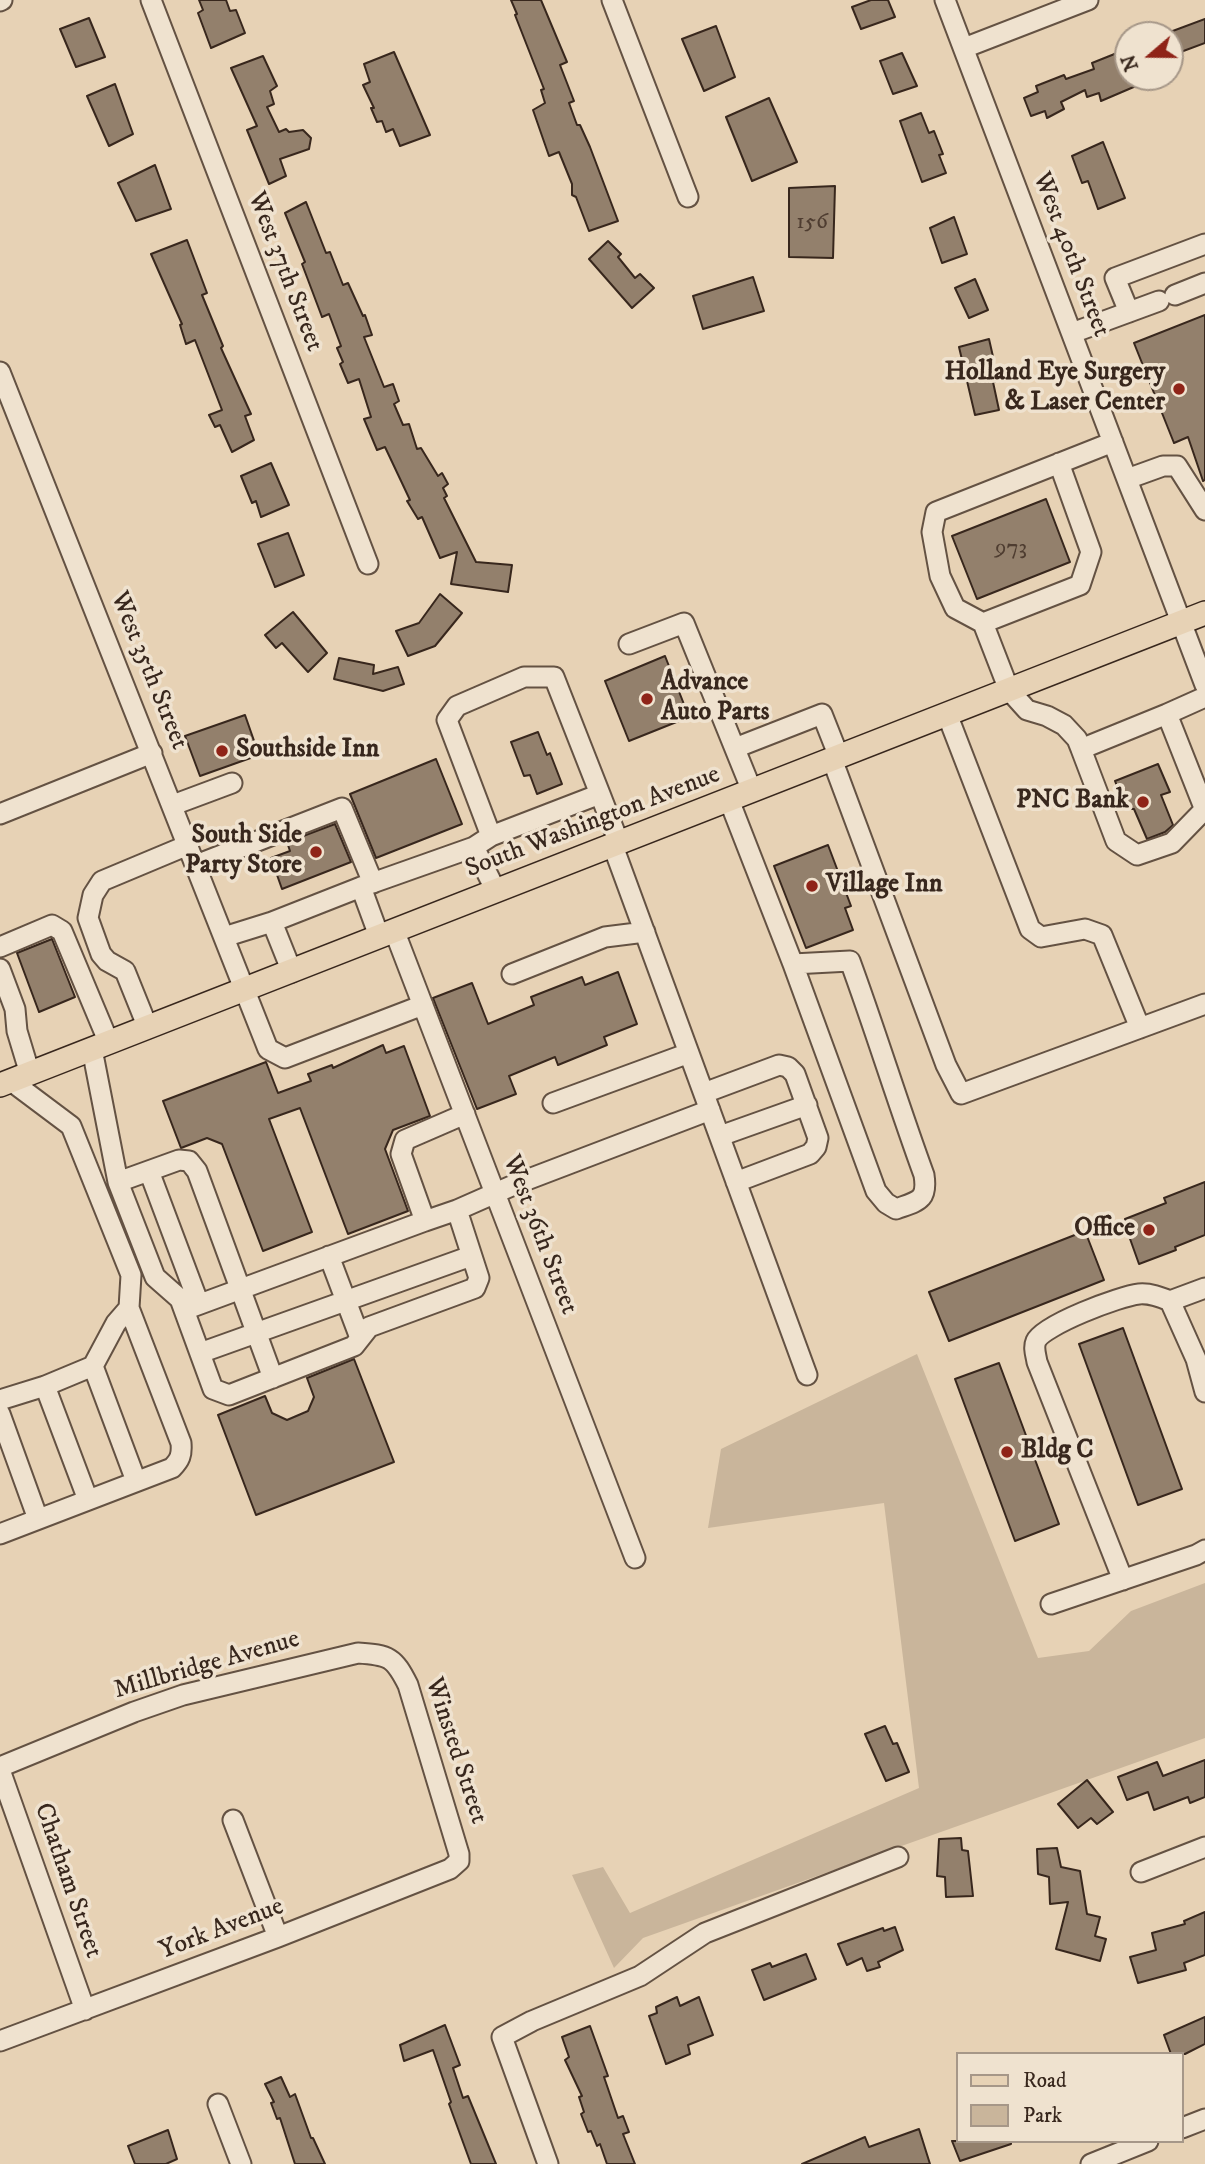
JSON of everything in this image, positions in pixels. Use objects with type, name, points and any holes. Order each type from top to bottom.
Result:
[{"type":"main road","name":"South Washington Avenue","points":[[14,1080],[1205,612]]},
{"type":"street","name":"West 37th Street","points":[[150,0],[368,564]]},
{"type":"street","points":[[612,0],[688,197]]},
{"type":"street","name":"West 40th Street","points":[[945,0],[1205,685]]},
{"type":"street","points":[[964,48],[1088,0]]},
{"type":"street","points":[[1129,312],[1115,278],[1205,244]]},
{"type":"street","points":[[1072,333],[1205,283]]},
{"type":"street","name":"West 35th Street","points":[[0,372],[268,1049],[285,1058],[423,1005]]},
{"type":"street","points":[[1113,442],[936,512],[932,532],[940,576],[956,608],[983,623],[1009,690],[1027,710],[1064,724],[1077,739],[1116,841],[1136,855],[1172,843],[1205,810],[1167,714]]},
{"type":"street","points":[[983,623],[1080,585],[1091,552],[1059,463]]},
{"type":"street","points":[[1127,480],[1163,466],[1177,466],[1205,510]]},
{"type":"street","points":[[629,644],[684,623],[752,791]]},
{"type":"street","points":[[491,836],[447,720],[457,706],[524,677],[554,677],[600,794],[645,932],[807,1375]]},
{"type":"street","points":[[1081,749],[1205,697]]},
{"type":"street","points":[[735,748],[822,714],[942,1052],[961,1094],[1205,1004]]},
{"type":"street","points":[[947,714],[1030,929],[1041,937],[1085,929],[1102,935],[1140,1028]]},
{"type":"street","points":[[0,814],[152,753]]},
{"type":"street","points":[[173,805],[232,783]]},
{"type":"street","points":[[224,937],[272,922],[474,847],[491,836],[600,794]]},
{"type":"street","points":[[729,800],[793,964],[876,1191],[886,1203],[896,1209],[921,1200],[927,1190],[925,1175],[888,1076],[883,1051],[850,961],[793,964]]},
{"type":"street","name":"West 36th Street","points":[[196,865],[342,808],[367,885],[387,933],[423,1005],[635,1558]]},
{"type":"street","points":[[148,1028],[125,971],[107,961],[101,954],[88,918],[93,895],[102,881],[188,845]]},
{"type":"street","points":[[474,847],[496,891]]},
{"type":"street","points":[[272,922],[292,972]]},
{"type":"street","points":[[0,947],[52,925],[62,931],[101,1046],[118,1182],[155,1277],[191,1307]]},
{"type":"street","points":[[512,974],[605,937],[645,932]]},
{"type":"street","points":[[0,969],[15,1009],[17,1031],[14,1080],[71,1126],[131,1275],[129,1308],[181,1443],[180,1461],[172,1468],[0,1534]]},
{"type":"street","points":[[553,1103],[689,1053]]},
{"type":"street","points":[[191,1307],[457,1210],[707,1101],[779,1065],[788,1067],[795,1074],[807,1105],[818,1138],[817,1147],[810,1154],[736,1182]]},
{"type":"street","points":[[720,1136],[807,1105]]},
{"type":"street","points":[[425,1221],[401,1154],[405,1140],[465,1114]]},
{"type":"street","points":[[118,1182],[180,1160],[190,1161],[197,1171],[274,1378]]},
{"type":"street","points":[[149,1171],[191,1307],[200,1353],[213,1389],[229,1395],[354,1346],[369,1327],[475,1287],[479,1278],[457,1210]]},
{"type":"street","points":[[329,1256],[360,1338]]},
{"type":"street","points":[[200,1353],[471,1256]]},
{"type":"street","points":[[1123,1580],[1042,1376],[1035,1349],[1037,1339],[1046,1330],[1129,1296],[1143,1294],[1170,1301],[1205,1288]]},
{"type":"street","points":[[1170,1301],[1200,1358],[1205,1392]]},
{"type":"street","points":[[0,1400],[45,1386],[93,1366],[116,1323],[129,1308]]},
{"type":"street","points":[[93,1366],[136,1481]]},
{"type":"street","points":[[45,1386],[88,1500]]},
{"type":"street","points":[[0,1414],[38,1519]]},
{"type":"street","points":[[1051,1604],[1205,1549]]},
{"type":"street","name":"Millbridge Avenue","points":[[0,1769],[134,1712],[215,1686],[358,1653],[378,1654],[393,1661]]},
{"type":"street","name":"Winsted Street","points":[[393,1661],[408,1685],[458,1843],[459,1861]]},
{"type":"street","name":"Chatham Street","points":[[0,1769],[85,2010]]},
{"type":"street","points":[[233,1820],[278,1937]]},
{"type":"street","points":[[1141,1872],[1205,1847]]},
{"type":"street","points":[[548,2164],[502,2037],[532,2021],[640,1976],[705,1933],[898,1857]]},
{"type":"street","name":"York Avenue","points":[[0,2041],[278,1937],[450,1868],[459,1861]]},
{"type":"street","points":[[218,2104],[241,2164]]},
{"type":"street","points":[[1184,2127],[1205,2119]]},
{"type":"street","points":[[1091,2164],[1143,2143]]},
{"type":"green space","points":[[917,1354],[1038,1658],[1089,1651],[1131,1611],[1205,1583],[1205,1738],[643,1938],[614,1968],[572,1875],[603,1867],[630,1913],[919,1788],[884,1503],[708,1528],[721,1449]]},
{"type":"building","points":[[199,0],[226,0],[230,11],[236,10],[245,33],[211,48],[198,13],[203,10]]},
{"type":"building","points":[[511,0],[541,0],[567,62],[560,65],[574,101],[569,103],[577,125],[580,125],[590,147],[618,221],[589,231],[576,197],[572,195],[572,184],[559,152],[549,156],[533,110],[545,103],[541,90],[544,89]]},
{"type":"building","points":[[871,0],[888,0],[895,17],[861,29],[852,7]]},
{"type":"building","points":[[89,18],[105,57],[76,67],[60,29]]},
{"type":"building","points":[[1205,19],[1205,43],[1184,51],[1184,27]]},
{"type":"building","points":[[716,26],[735,77],[704,91],[682,39]]},
{"type":"building","points":[[394,52],[430,135],[400,146],[393,129],[386,132],[382,121],[377,122],[371,108],[374,108],[363,85],[370,82],[364,64]]},
{"type":"building","points":[[902,53],[917,86],[893,94],[880,61]]},
{"type":"building","points":[[1114,54],[1114,91],[1124,91],[1101,101],[1099,93],[1087,97],[1085,90],[1061,102],[1064,109],[1047,118],[1045,111],[1031,116],[1024,98],[1038,92],[1036,86],[1064,75],[1066,79],[1094,69],[1092,63]]},
{"type":"building","points":[[263,56],[277,86],[270,91],[274,104],[267,107],[279,132],[286,129],[289,132],[303,130],[311,138],[309,149],[280,159],[286,176],[269,184],[247,130],[257,126],[231,68]]},
{"type":"building","points":[[115,84],[133,134],[109,146],[87,96]]},
{"type":"building","points":[[769,98],[797,162],[752,181],[726,117]]},
{"type":"building","points":[[921,113],[929,133],[934,131],[943,154],[939,155],[946,173],[922,182],[900,121]]},
{"type":"building","points":[[1103,142],[1125,198],[1098,209],[1088,181],[1082,183],[1072,156]]},
{"type":"building","points":[[155,165],[171,209],[136,221],[118,183]]},
{"type":"building","points":[[835,186],[833,258],[789,257],[789,188]]},
{"type":"building","points":[[306,202],[326,253],[330,252],[343,285],[348,283],[363,316],[365,315],[372,335],[364,337],[384,387],[393,384],[399,401],[394,404],[403,425],[409,424],[417,449],[421,448],[438,476],[442,473],[448,484],[443,488],[447,496],[444,498],[476,562],[512,565],[508,592],[451,584],[457,552],[440,558],[422,517],[418,519],[407,501],[410,500],[385,447],[377,450],[364,419],[371,417],[359,379],[348,383],[340,364],[343,362],[337,348],[341,346],[329,314],[322,317],[302,264],[305,262],[285,213]]},
{"type":"building","points":[[954,217],[967,254],[942,263],[930,228]]},
{"type":"building","points":[[187,240],[207,293],[202,295],[223,346],[221,348],[251,414],[245,416],[254,440],[232,452],[220,425],[215,427],[209,415],[222,410],[195,340],[186,344],[180,325],[182,324],[151,254]]},
{"type":"building","points":[[608,241],[621,254],[618,257],[635,278],[640,274],[654,288],[632,308],[589,259]]},
{"type":"building","points":[[753,277],[764,311],[703,329],[693,296]]},
{"type":"building","points":[[975,279],[988,310],[969,318],[955,288]]},
{"type":"building","name":"Holland Eye Surgery & Laser Center","points":[[1205,315],[1203,481],[1188,437],[1174,443],[1134,343]]},
{"type":"building","points":[[989,339],[999,410],[975,415],[959,347]]},
{"type":"building","points":[[271,463],[289,505],[261,517],[256,501],[252,503],[241,476]]},
{"type":"building","points":[[1046,499],[1070,562],[977,599],[952,536]]},
{"type":"building","points":[[288,533],[304,575],[275,587],[258,544]]},
{"type":"building","points":[[440,594],[462,613],[435,646],[408,656],[396,631],[419,623]]},
{"type":"building","points":[[293,612],[327,653],[308,672],[282,643],[276,648],[265,635]]},
{"type":"building","name":"Advance Auto Parts","points":[[665,656],[689,717],[629,741],[605,681]]},
{"type":"building","points":[[339,658],[374,665],[373,674],[398,667],[404,684],[383,691],[334,679]]},
{"type":"building","points":[[245,715],[259,755],[200,776],[185,736]]},
{"type":"building","points":[[538,732],[562,784],[537,794],[530,775],[524,776],[511,742]]},
{"type":"building","points":[[436,759],[462,824],[376,858],[350,794]]},
{"type":"building","name":"PNC Bank","points":[[1158,764],[1170,792],[1161,795],[1173,825],[1165,832],[1147,839],[1134,809],[1126,809],[1115,781]]},
{"type":"building","points":[[335,824],[351,862],[282,889],[271,858],[290,851],[290,841]]},
{"type":"building","name":"Village Inn","points":[[828,845],[851,906],[845,908],[853,930],[806,948],[774,866]]},
{"type":"building","points":[[52,939],[75,997],[39,1012],[17,953]]},
{"type":"building","points":[[618,972],[637,1024],[604,1037],[607,1045],[558,1065],[555,1057],[509,1076],[516,1094],[477,1109],[433,998],[472,983],[488,1024],[534,1005],[531,997],[582,977],[585,985]]},
{"type":"building","points":[[383,1045],[386,1053],[404,1046],[430,1116],[393,1130],[385,1149],[408,1211],[348,1234],[300,1108],[269,1119],[312,1232],[263,1251],[222,1144],[207,1138],[181,1148],[163,1101],[266,1062],[278,1093],[311,1081],[308,1074],[332,1065],[333,1068]]},
{"type":"building","points":[[1205,1182],[1205,1235],[1139,1264],[1125,1219],[1166,1203],[1164,1198]]},
{"type":"building","points":[[1085,1231],[1104,1280],[949,1341],[929,1292]]},
{"type":"building","points":[[1123,1328],[1182,1489],[1138,1505],[1079,1344]]},
{"type":"building","points":[[354,1359],[394,1462],[256,1515],[218,1415],[265,1396],[272,1413],[287,1420],[308,1411],[314,1397],[307,1378]]},
{"type":"building","name":"Bldg C","points":[[999,1363],[1059,1524],[1015,1541],[955,1379]]},
{"type":"building","points":[[885,1726],[893,1744],[897,1743],[909,1772],[886,1781],[865,1734]]},
{"type":"building","points":[[1205,1760],[1205,1797],[1190,1803],[1188,1797],[1154,1810],[1148,1792],[1127,1800],[1118,1777],[1157,1762],[1163,1776]]},
{"type":"building","points":[[1087,1780],[1113,1812],[1097,1824],[1091,1818],[1078,1828],[1058,1804]]},
{"type":"building","points":[[961,1838],[962,1850],[968,1851],[973,1896],[946,1897],[945,1877],[937,1876],[939,1839]]},
{"type":"building","points":[[1057,1848],[1061,1867],[1080,1871],[1087,1914],[1100,1917],[1095,1936],[1106,1939],[1100,1961],[1056,1949],[1068,1902],[1050,1904],[1049,1877],[1038,1874],[1037,1849]]},
{"type":"building","points":[[1205,1912],[1205,1955],[1184,1963],[1186,1970],[1138,1983],[1130,1957],[1156,1950],[1152,1933],[1185,1924],[1184,1921]]},
{"type":"building","points":[[895,1927],[903,1950],[878,1962],[880,1967],[867,1971],[862,1958],[847,1965],[838,1944],[883,1928],[884,1931]]},
{"type":"building","points":[[806,1954],[816,1979],[764,2000],[752,1970],[770,1963],[772,1967]]},
{"type":"building","points":[[677,1997],[680,2006],[699,1997],[713,2035],[688,2045],[690,2054],[666,2064],[649,2016],[657,2013],[656,2007]]},
{"type":"building","points":[[1205,2017],[1205,2044],[1185,2054],[1170,2052],[1164,2035]]},
{"type":"building","points":[[445,2025],[460,2065],[453,2068],[463,2098],[468,2096],[496,2164],[471,2164],[433,2050],[404,2061],[400,2045]]},
{"type":"building","points":[[590,2026],[608,2076],[604,2077],[618,2118],[623,2116],[629,2132],[623,2134],[635,2164],[607,2164],[600,2144],[597,2146],[591,2131],[588,2132],[581,2114],[584,2112],[579,2097],[582,2096],[565,2060],[569,2057],[562,2037]]},
{"type":"building","points":[[281,2077],[290,2097],[295,2094],[311,2138],[325,2164],[295,2164],[280,2118],[277,2119],[271,2103],[274,2102],[265,2084]]},
{"type":"building","points":[[919,2129],[930,2164],[802,2164],[865,2137],[869,2147]]},
{"type":"building","points":[[168,2130],[177,2159],[166,2164],[135,2164],[128,2146]]},
{"type":"building","points":[[952,2141],[1011,2143],[1011,2144],[960,2161]]},
{"type":"place","name":"Holland Eye Surgery & Laser Center","points":[[1179,389]]},
{"type":"place","name":"Advance Auto Parts","points":[[647,699]]},
{"type":"place","name":"Southside Inn","points":[[222,751]]},
{"type":"place","name":"PNC Bank","points":[[1143,802]]},
{"type":"place","name":"South Side Party Store","points":[[316,852]]},
{"type":"place","name":"Village Inn","points":[[812,886]]},
{"type":"place","name":"Office","points":[[1149,1230]]},
{"type":"place","name":"Bldg C","points":[[1007,1452]]}]
